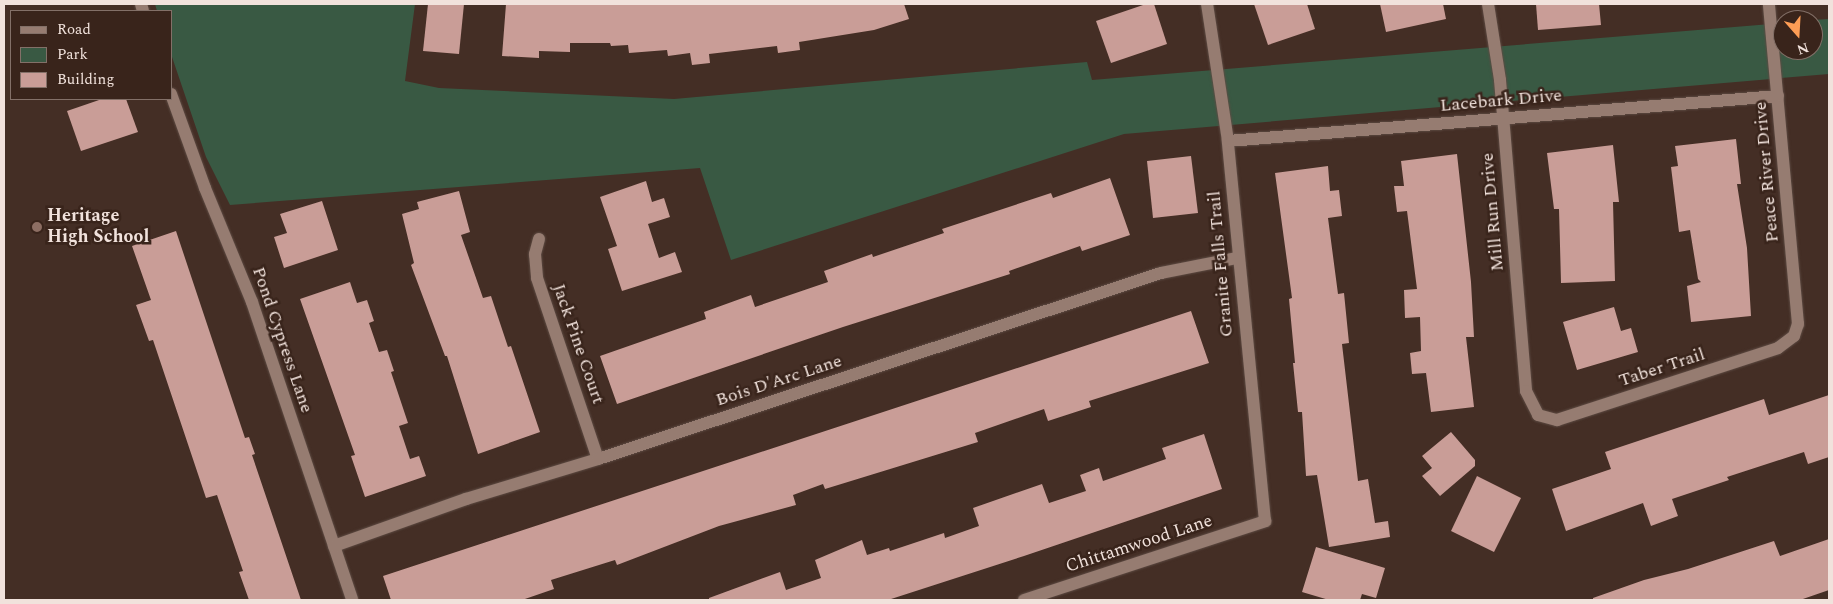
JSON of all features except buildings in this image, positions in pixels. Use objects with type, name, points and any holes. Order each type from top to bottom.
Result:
[{"type":"street","name":"Granite Falls Trail","points":[[1207,4],[1228,141],[1237,258],[1265,521]]},
{"type":"street","name":"Mill Run Drive","points":[[1488,4],[1502,118],[1526,391],[1538,415]]},
{"type":"street","name":"Peace River Drive","points":[[1769,4],[1798,324],[1794,336]]},
{"type":"street","name":"Lacebark Drive","points":[[1228,141],[1778,96]]},
{"type":"street","name":"Pond Cypress Lane","points":[[172,97],[205,188],[252,302],[352,600]]},
{"type":"street","name":"Jack Pine Court","points":[[539,239],[535,260],[537,278],[598,459]]},
{"type":"street","name":"Bois D'Arc Lane","points":[[334,546],[466,499],[598,459],[1160,273],[1237,258]]},
{"type":"street","name":"Taber Trail","points":[[1538,415],[1557,420],[1565,418],[1778,348],[1794,336]]},
{"type":"street","name":"Chittamwood Lane","points":[[1024,600],[1265,521]]},
{"type":"green space","points":[[155,4],[415,4],[405,81],[439,88],[674,99],[1087,62],[1092,80],[1773,24],[1773,60],[1823,60],[1823,19],[1829,19],[1829,74],[1124,134],[731,260],[700,168],[230,205],[206,157],[172,57],[172,10],[157,10]]},
{"type":"place","name":"Heritage High School","points":[[37,227]]}]
